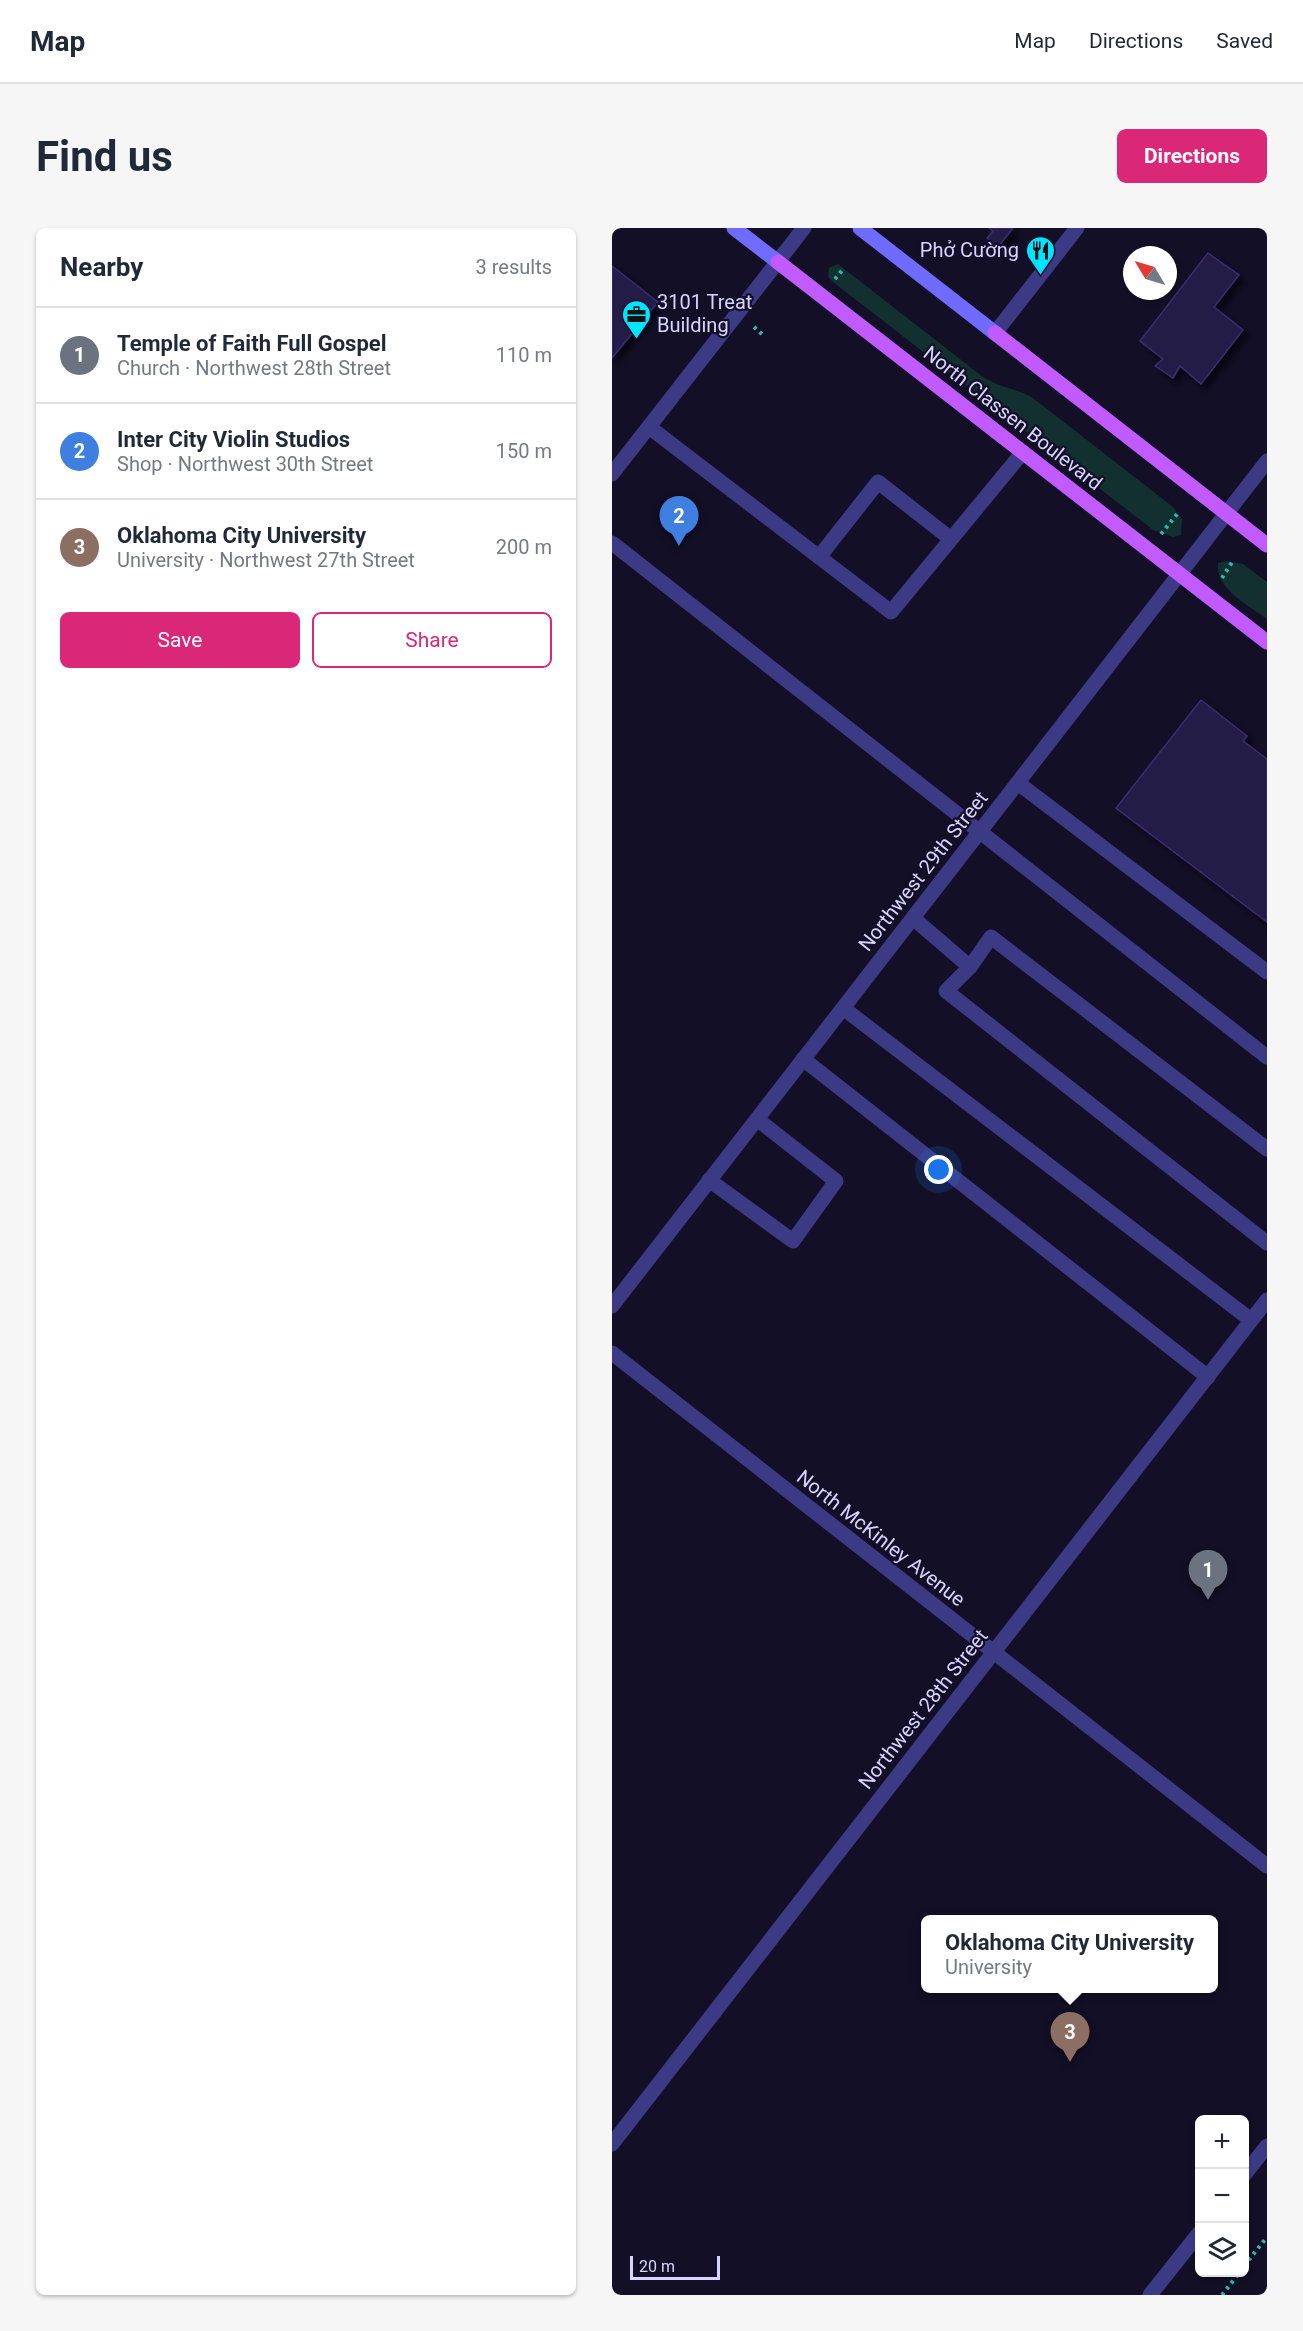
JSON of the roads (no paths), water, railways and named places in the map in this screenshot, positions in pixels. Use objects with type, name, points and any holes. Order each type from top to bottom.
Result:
[{"type":"main road","name":"North Classen Boulevard","points":[[734,228],[1267,642]]},
{"type":"main road","points":[[860,228],[1267,545]]},
{"type":"street","points":[[612,474],[804,228]]},
{"type":"street","points":[[995,333],[1077,228]]},
{"type":"street","points":[[649,427],[891,612],[1023,453]]},
{"type":"street","name":"Northwest 29th Street","points":[[612,1306],[1267,461]]},
{"type":"street","points":[[819,557],[878,482],[951,539]]},
{"type":"street","points":[[612,543],[1267,1057]]},
{"type":"street","points":[[1018,783],[1267,972]]},
{"type":"street","points":[[912,918],[970,966]]},
{"type":"street","points":[[1267,1149],[991,937],[970,966],[946,991],[1267,1243]]},
{"type":"street","points":[[843,1008],[1251,1320]]},
{"type":"street","points":[[803,1059],[1208,1377]]},
{"type":"street","points":[[709,1180],[793,1241],[836,1180],[757,1119]]},
{"type":"street","name":"Northwest 28th Street","points":[[612,2144],[1267,1300]]},
{"type":"street","name":"North McKinley Avenue","points":[[612,1353],[1267,1866]]},
{"type":"street","points":[[1249,2170],[1267,2146]]},
{"type":"street","points":[[1150,2295],[1195,2238]]},
{"type":"place","name":"Phở Cường","points":[[1040,276]]},
{"type":"place","name":"3101 Treat Building","points":[[636,340]]},
{"type":"place","name":"Inter City Violin Studios","points":[[679,546]]},
{"type":"place","name":"Temple of Faith Full Gospel","points":[[1208,1600]]},
{"type":"place","name":"Oklahoma City University","points":[[1070,2062]]}]
